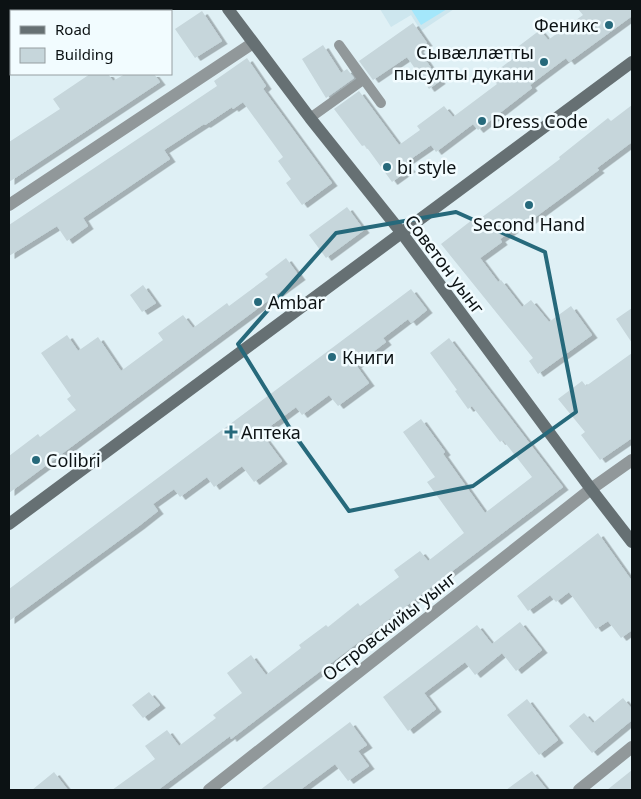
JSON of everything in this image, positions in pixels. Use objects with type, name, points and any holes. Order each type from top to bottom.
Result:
[{"type":"street","name":"Советон уынг","points":[[228,9],[310,118],[401,232],[632,542]]},
{"type":"street","points":[[9,205],[253,43]]},
{"type":"street","points":[[9,524],[632,62]]},
{"type":"street","name":"Островскийы уынг","points":[[209,790],[591,489],[632,460]]},
{"type":"street","points":[[578,790],[632,747]]},
{"type":"lane","points":[[310,118],[363,80],[339,45],[381,104]]},
{"type":"highlighted area","points":[[456,212],[545,252],[576,412],[473,486],[349,511],[291,430],[238,344],[336,233]]},
{"type":"shaded area","points":[[380,9],[454,9],[421,31],[411,15],[391,27]]},
{"type":"shaded area","points":[[411,9],[447,9],[421,25]]},
{"type":"building","points":[[578,9],[632,9],[632,16],[569,62],[566,58],[530,85],[532,88],[478,130],[473,124],[436,152],[431,145],[405,163],[410,169],[392,182],[365,145],[362,146],[334,109],[359,91],[399,145],[420,130],[417,126],[444,106],[453,117],[497,84],[490,76],[515,57],[511,52],[540,30],[548,40],[583,15]]},
{"type":"building","points":[[202,11],[222,41],[195,58],[175,29]]},
{"type":"building","points":[[413,23],[427,43],[418,49],[440,81],[429,89],[407,57],[373,80],[359,61]]},
{"type":"building","points":[[323,45],[341,73],[347,69],[354,78],[326,98],[302,59]]},
{"type":"building","points":[[247,58],[266,86],[263,89],[332,183],[302,205],[286,183],[291,179],[278,161],[283,157],[243,102],[164,150],[170,159],[83,218],[88,226],[67,241],[57,226],[9,256],[9,225],[217,86],[214,81]]},
{"type":"building","points":[[89,75],[109,75],[113,81],[123,75],[155,75],[160,82],[9,182],[9,142],[60,109],[53,99]]},
{"type":"building","points":[[632,105],[632,142],[597,168],[599,170],[526,224],[524,222],[500,239],[502,242],[480,258],[498,282],[501,280],[522,307],[531,300],[549,322],[571,306],[592,335],[538,374],[529,361],[533,358],[441,244],[472,220],[474,223],[511,196],[560,159],[559,157],[608,118],[611,121]]},
{"type":"building","points":[[347,207],[364,230],[326,258],[309,235]]},
{"type":"building","points":[[286,258],[300,277],[9,493],[9,456],[38,434],[40,437],[76,410],[67,399],[71,396],[41,353],[67,335],[78,351],[98,337],[121,371],[163,340],[158,333],[183,315],[193,328],[227,303],[229,306],[268,277],[265,274]]},
{"type":"building","points":[[143,285],[156,303],[142,312],[130,295]]},
{"type":"building","points":[[411,289],[427,310],[411,323],[408,319],[383,338],[386,342],[356,365],[369,383],[338,406],[329,395],[302,415],[296,407],[261,433],[282,461],[254,482],[242,466],[214,487],[207,477],[180,497],[174,489],[153,504],[158,511],[9,621],[9,589]]},
{"type":"building","points":[[632,308],[632,343],[616,319]]},
{"type":"building","points":[[449,338],[563,487],[231,739],[230,736],[158,790],[112,790],[155,759],[145,746],[167,730],[179,746],[216,718],[213,715],[242,693],[227,673],[251,655],[266,675],[301,648],[299,645],[326,625],[328,627],[358,603],[360,606],[399,577],[394,570],[420,551],[428,561],[464,533],[427,482],[435,477],[403,432],[421,419],[445,452],[443,454],[485,513],[532,477],[503,440],[500,442],[472,406],[468,409],[455,391],[457,390],[430,353]]},
{"type":"building","points":[[632,353],[632,438],[600,460],[581,435],[585,432],[558,399],[582,381],[586,386]]},
{"type":"building","points":[[598,533],[632,581],[632,630],[621,638],[608,621],[596,629],[569,592],[556,602],[550,595],[528,611],[517,596]]},
{"type":"building","points":[[520,622],[542,650],[516,671],[502,653],[475,675],[465,662],[424,693],[436,709],[408,731],[383,697],[477,625],[492,644]]},
{"type":"building","points":[[149,692],[160,705],[143,718],[132,705]]},
{"type":"building","points":[[623,698],[632,709],[632,720],[592,753],[569,726],[584,713],[593,723]]},
{"type":"building","points":[[527,699],[558,740],[539,755],[507,715]]},
{"type":"building","points":[[350,722],[367,745],[358,751],[369,766],[348,781],[335,764],[300,790],[260,790]]},
{"type":"building","points":[[632,770],[632,790],[607,790]]},
{"type":"building","points":[[532,771],[547,790],[506,790]]},
{"type":"building","points":[[54,772],[68,790],[32,790]]},
{"type":"place","name":"Феникс","points":[[609,25]]},
{"type":"place","name":"Сывæллæтты пысулты дукани","points":[[544,62]]},
{"type":"place","name":"Dress Code","points":[[482,121]]},
{"type":"place","name":"bi style","points":[[387,167]]},
{"type":"place","name":"Second Hand","points":[[529,205]]},
{"type":"place","name":"Ambar","points":[[258,302]]},
{"type":"place","name":"Книги","points":[[332,357]]},
{"type":"place","name":"Аптека","points":[[231,432]]},
{"type":"place","name":"Colibri","points":[[36,460]]}]
